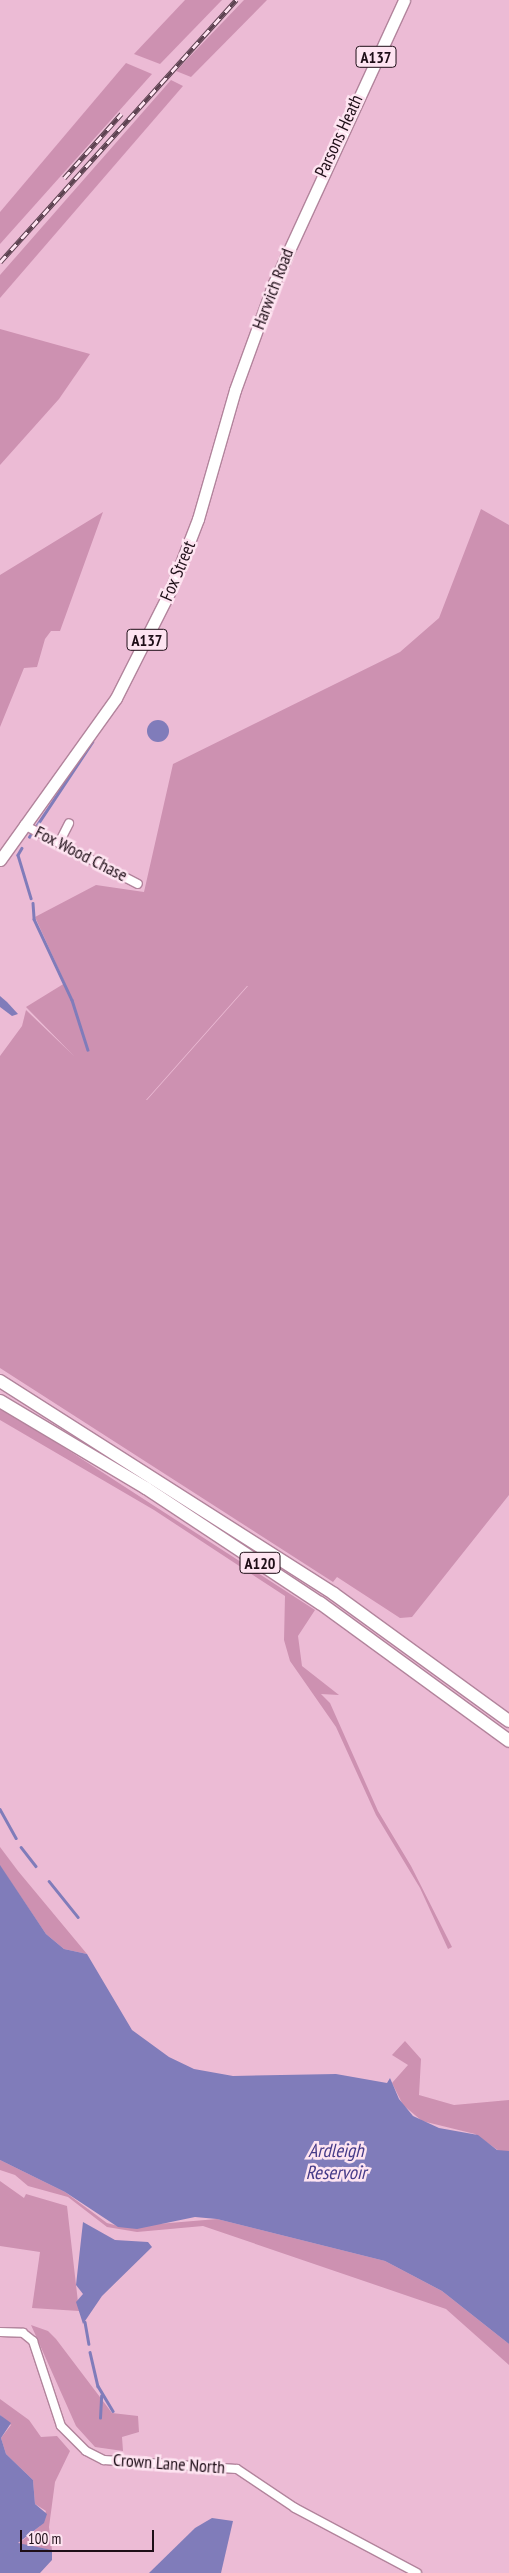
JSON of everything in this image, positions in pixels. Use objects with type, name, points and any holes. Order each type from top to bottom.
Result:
[{"type":"highway","name":"A120","points":[[0,1381],[334,1594],[509,1721]]},
{"type":"highway","name":"A120","points":[[0,1401],[146,1488],[320,1603],[509,1741]]},
{"type":"main road","name":"Parsons Heath","points":[[314,191],[404,0]]},
{"type":"main road","name":"Harwich Road","points":[[235,390],[314,191]]},
{"type":"main road","name":"Fox Street","points":[[0,860],[32,829],[112,704],[152,630],[192,539],[235,390]]},
{"type":"street","points":[[59,843],[69,823]]},
{"type":"street","name":"Fox Wood Chase","points":[[32,829],[138,884]]},
{"type":"street","name":"Crown Lane North","points":[[0,2332],[23,2333],[33,2341],[61,2426],[86,2451],[104,2460],[237,2469],[295,2508],[417,2573]]},
{"type":"shaded area","points":[[185,0],[222,0],[160,64],[134,54]]},
{"type":"shaded area","points":[[244,0],[267,0],[191,77],[176,71]]},
{"type":"shaded area","points":[[126,63],[152,74],[0,244],[0,212]]},
{"type":"shaded area","points":[[171,80],[183,86],[0,298],[0,275]]},
{"type":"shaded area","points":[[0,329],[90,354],[59,399],[0,465]]},
{"type":"shaded area","points":[[481,509],[509,525],[509,1495],[412,1617],[400,1618],[337,1577],[333,1582],[0,1368],[0,1056],[22,1026],[26,1010],[74,1056],[26,1007],[65,983],[35,917],[96,885],[144,892],[173,764],[400,652],[439,618]],"holes":[[[248,986],[147,1100],[146,1100]]]},
{"type":"shaded area","points":[[103,512],[60,631],[51,631],[45,639],[37,667],[24,668],[0,727],[0,575]]},
{"type":"shaded area","points":[[0,1406],[315,1610],[298,1636],[302,1666],[339,1695],[321,1694],[330,1703],[378,1811],[411,1866],[452,1947],[448,1949],[420,1888],[376,1815],[336,1727],[290,1661],[284,1640],[285,1596],[154,1510],[0,1420]]},
{"type":"shaded area","points":[[0,1847],[87,1954],[64,1949],[46,1934],[0,1866]]},
{"type":"shaded area","points":[[405,2041],[421,2059],[419,2095],[454,2105],[509,2100],[509,2151],[499,2151],[475,2134],[422,2121],[403,2105],[392,2083],[408,2065],[392,2055]]},
{"type":"shaded area","points":[[0,2160],[65,2192],[107,2223],[122,2227],[217,2219],[385,2261],[442,2291],[509,2344],[509,2365],[446,2309],[203,2226],[137,2232],[107,2227],[68,2197],[28,2186],[15,2175],[0,2170]]},
{"type":"shaded area","points":[[0,2181],[24,2198],[26,2194],[67,2206],[79,2311],[32,2308],[40,2252],[0,2246]]},
{"type":"shaded area","points":[[31,2325],[48,2331],[56,2339],[112,2413],[138,2416],[139,2432],[122,2437],[123,2451],[95,2447],[76,2426]]},
{"type":"shaded area","points":[[0,2399],[29,2420],[41,2437],[57,2436],[70,2451],[55,2482],[49,2527],[52,2550],[18,2544],[40,2526],[46,2511],[35,2504],[33,2480],[6,2454],[1,2438],[11,2425],[0,2415]]},
{"type":"water","points":[[158,720],[166,723],[169,731],[166,739],[158,742],[150,739],[147,731],[150,723]]},
{"type":"water","points":[[0,996],[18,1014],[12,1016],[0,1007]]},
{"type":"water","name":"Ardleigh Reservoir","points":[[0,1865],[46,1934],[64,1949],[87,1954],[132,2030],[169,2057],[194,2069],[233,2076],[336,2074],[387,2083],[390,2078],[399,2099],[413,2116],[439,2128],[478,2135],[497,2150],[509,2151],[509,2344],[442,2291],[385,2261],[217,2219],[195,2217],[137,2229],[118,2227],[65,2192],[0,2160]]},
{"type":"water","points":[[83,2222],[115,2240],[148,2242],[152,2247],[102,2296],[83,2324],[76,2302],[83,2294],[76,2285]]},
{"type":"water","points":[[0,2415],[11,2423],[1,2438],[6,2454],[33,2480],[35,2504],[47,2514],[44,2523],[18,2543],[52,2550],[52,2560],[40,2573],[0,2573]]},
{"type":"water","points":[[212,2518],[233,2521],[221,2573],[149,2573],[195,2528]]},
{"type":"waterway","points":[[29,837],[92,742]]},
{"type":"waterway","points":[[22,848],[18,855],[31,898]]},
{"type":"waterway","points":[[33,903],[34,919],[72,1000],[88,1050]]},
{"type":"waterway","points":[[0,1809],[16,1838]]},
{"type":"waterway","points":[[21,1847],[36,1866]]},
{"type":"waterway","points":[[49,1881],[78,1917]]},
{"type":"waterway","points":[[85,2322],[89,2344]]},
{"type":"waterway","points":[[90,2352],[98,2386],[113,2411]]},
{"type":"waterway","points":[[100,2418],[101,2396]]},
{"type":"railway","points":[[0,262],[236,0]]},
{"type":"railway","points":[[64,178],[121,114]]}]
